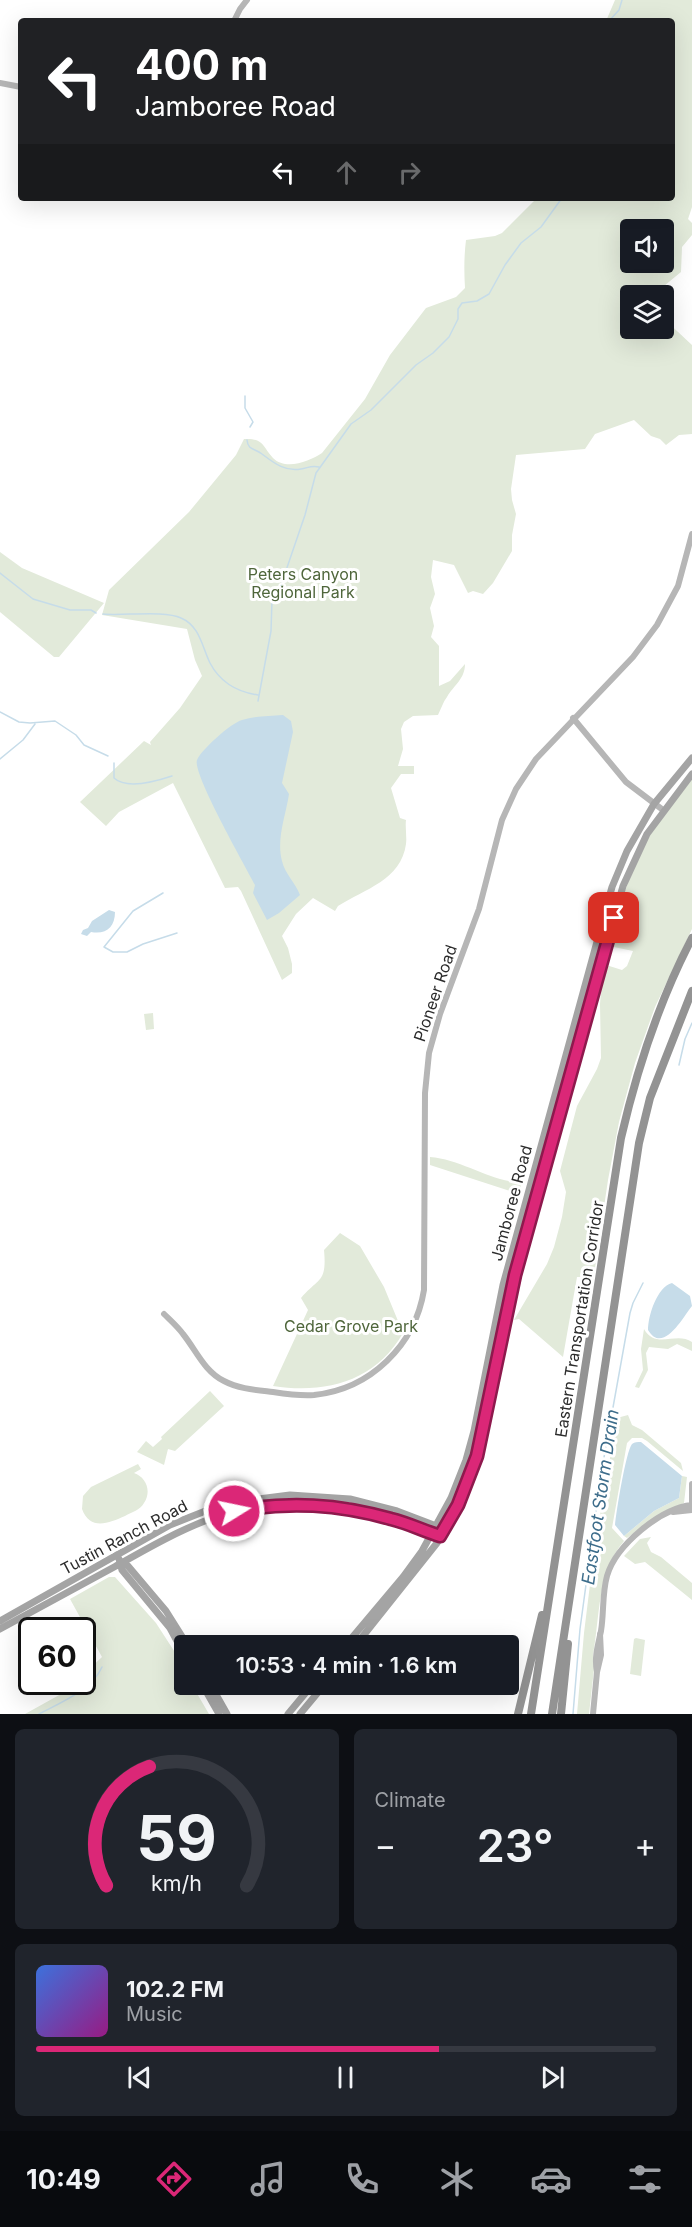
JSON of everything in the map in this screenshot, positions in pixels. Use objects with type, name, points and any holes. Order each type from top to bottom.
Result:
[{"type":"highway","name":"Eastern Transportation Corridor","points":[[531,1714],[621,1138],[632,1089],[649,1036],[692,938]]},
{"type":"highway","name":"Eastern Transportation Corridor","points":[[552,1714],[639,1143],[650,1098],[692,991]]},
{"type":"highway","points":[[518,1714],[550,1588]]},
{"type":"highway","points":[[561,1714],[571,1590]]},
{"type":"main road","name":"Jamboree Road","points":[[354,1635],[403,1577],[432,1533],[458,1483],[471,1444],[502,1285],[612,887],[627,851],[654,804],[692,758]]},
{"type":"main road","name":"Jamboree Road","points":[[365,1635],[402,1590],[442,1532],[458,1505],[477,1456],[515,1275],[623,886],[642,844],[663,810],[692,774]]},
{"type":"main road","name":"Tustin Ranch Road","points":[[0,1621],[170,1525],[224,1505],[260,1498],[307,1496],[351,1499],[391,1509],[436,1525],[442,1532]]},
{"type":"main road","name":"Tustin Ranch Road","points":[[0,1629],[179,1531],[228,1512],[293,1503],[330,1505],[394,1519],[432,1533],[442,1532]]},
{"type":"main road","points":[[116,1554],[121,1562],[122,1570],[174,1635]]},
{"type":"main road","points":[[121,1562],[128,1566],[166,1611],[181,1635]]},
{"type":"main road","points":[[208,1695],[219,1714]]},
{"type":"main road","points":[[216,1695],[227,1714]]},
{"type":"main road","points":[[288,1714],[304,1695]]},
{"type":"main road","points":[[300,1714],[316,1695]]},
{"type":"street","points":[[236,18],[248,0]]},
{"type":"street","points":[[0,83],[18,86]]},
{"type":"street","name":"Pioneer Road","points":[[164,1314],[183,1334],[212,1373],[228,1383],[255,1390],[300,1395],[335,1391],[368,1377],[399,1348],[417,1317],[424,1290],[425,1093],[433,1033],[476,919],[498,833],[510,802],[536,759],[633,657],[657,625],[678,586],[692,534]]},
{"type":"street","points":[[573,718],[615,771],[663,810]]},
{"type":"street","points":[[672,1512],[692,1510],[692,1484]]},
{"type":"street","points":[[593,1714],[597,1672],[596,1649],[605,1588],[615,1558],[638,1532],[684,1506],[692,1505]]},
{"type":"green space","name":"Peters Canyon Regional Park","points":[[615,0],[692,0],[692,207],[688,219],[692,223],[692,235],[682,247],[681,272],[665,285],[620,285],[620,339],[674,339],[674,328],[692,345],[692,434],[679,435],[666,445],[660,439],[651,436],[634,420],[595,434],[585,449],[516,455],[511,489],[516,514],[512,551],[493,583],[483,594],[473,591],[468,593],[454,565],[433,560],[431,577],[435,594],[430,608],[434,626],[431,637],[439,646],[439,686],[450,681],[465,664],[465,669],[444,701],[438,715],[413,716],[404,722],[401,729],[403,749],[398,766],[414,766],[414,774],[401,774],[391,788],[400,818],[406,820],[406,844],[403,856],[389,875],[338,906],[335,911],[313,898],[296,914],[282,936],[288,948],[292,973],[282,980],[241,891],[238,887],[225,888],[173,783],[119,812],[106,826],[80,802],[144,741],[151,745],[150,742],[180,708],[202,676],[195,660],[187,629],[102,615],[109,590],[189,512],[236,455],[244,439],[259,441],[273,458],[284,464],[305,462],[322,453],[365,399],[390,355],[426,308],[456,297],[465,288],[466,240],[502,233],[534,201],[675,201],[675,18],[607,18]]},
{"type":"green space","points":[[0,552],[22,568],[104,603],[59,657],[54,657],[0,612]]},
{"type":"green space","points":[[692,779],[692,929],[655,1007],[635,1063],[619,1122],[608,1180],[591,1295],[586,1293],[581,1277],[577,1277],[563,1357],[519,1319],[514,1320],[547,1264],[562,1217],[566,1192],[560,1171],[577,1106],[601,1058],[600,1004],[603,964],[622,970],[627,966],[633,951],[609,946],[626,887],[644,845],[661,818]]},
{"type":"green space","points":[[153,1013],[154,1029],[146,1030],[144,1014]]},
{"type":"green space","points":[[430,1157],[452,1161],[495,1178],[517,1182],[524,1175],[519,1194],[430,1165]]},
{"type":"green space","name":"Cedar Grove Park","points":[[340,1233],[360,1246],[384,1287],[403,1333],[392,1350],[378,1363],[347,1381],[311,1388],[273,1386],[308,1310],[301,1298],[323,1274],[324,1250]]},
{"type":"green space","points":[[644,1329],[654,1338],[686,1339],[692,1342],[692,1351],[677,1344],[668,1349],[649,1347],[646,1353],[648,1370],[639,1388],[635,1387],[643,1370],[641,1349]]},
{"type":"green space","points":[[210,1391],[224,1406],[175,1451],[168,1449],[164,1465],[137,1452],[146,1441],[153,1447]]},
{"type":"green space","points":[[628,1415],[632,1425],[642,1430],[681,1463],[683,1471],[642,1438],[632,1438],[627,1443],[612,1528],[624,1541],[609,1567],[601,1595],[593,1655],[594,1669],[589,1714],[577,1714],[595,1544],[617,1418]]},
{"type":"green space","points":[[138,1464],[141,1469],[134,1473],[145,1481],[148,1494],[136,1511],[106,1523],[95,1523],[85,1516],[82,1509],[83,1496],[91,1487]]},
{"type":"green space","points":[[682,1476],[687,1477],[684,1503],[658,1515],[627,1538],[624,1536],[654,1511],[679,1498]]},
{"type":"green space","points":[[651,1537],[647,1543],[651,1552],[661,1557],[692,1583],[692,1600],[645,1562],[635,1564],[624,1556],[640,1539]]},
{"type":"green space","points":[[109,1577],[115,1577],[156,1623],[174,1651],[174,1695],[198,1695],[209,1714],[25,1714],[59,1695],[96,1695],[96,1663],[102,1657],[96,1646],[96,1617],[80,1617],[70,1599]]},
{"type":"green space","points":[[634,1639],[645,1640],[641,1676],[630,1674]]},
{"type":"water","points":[[283,715],[291,721],[293,732],[282,783],[289,794],[280,853],[285,870],[300,895],[267,920],[253,893],[255,885],[203,782],[197,760],[210,744],[237,722]]},
{"type":"water","points":[[109,910],[115,912],[115,917],[109,929],[96,933],[91,932],[87,936],[81,934],[92,921]]},
{"type":"water","points":[[672,1283],[690,1296],[692,1306],[672,1332],[660,1338],[654,1337],[648,1330],[654,1303],[662,1290]]},
{"type":"water","points":[[641,1442],[682,1476],[679,1498],[654,1511],[624,1536],[615,1525],[622,1483],[632,1444]]},
{"type":"waterway","points":[[612,18],[619,10],[622,0]]},
{"type":"waterway","points":[[258,701],[271,631],[272,600],[282,599],[280,588],[305,515],[316,473],[351,424],[371,410],[416,365],[433,353],[449,337],[458,319],[458,309],[462,303],[477,301],[489,294],[505,265],[521,243],[541,227],[560,201]]},
{"type":"waterway","points":[[245,396],[245,408],[253,422],[250,427]]},
{"type":"waterway","points":[[247,440],[250,448],[285,468],[295,470],[312,466],[319,467]]},
{"type":"waterway","points":[[0,573],[33,599],[70,610],[91,610],[96,613]]},
{"type":"waterway","points":[[103,614],[165,614],[181,618],[192,626],[200,638],[210,663],[219,676],[236,689],[258,695]]},
{"type":"waterway","points":[[0,712],[19,722],[55,721],[76,735],[84,745],[108,756]]},
{"type":"waterway","points":[[0,759],[23,740],[35,724]]},
{"type":"waterway","points":[[114,763],[114,778],[120,782],[134,784],[172,776]]},
{"type":"waterway","points":[[163,893],[133,911],[104,947],[113,952],[127,952],[177,933]]},
{"type":"waterway","name":"Eastfoot Storm Drain","points":[[679,1065],[685,1039],[692,1023]]},
{"type":"waterway","name":"Eastfoot Storm Drain","points":[[573,1714],[580,1629],[601,1474],[630,1313],[643,1283]]},
{"type":"waterway","points":[[39,1714],[83,1689],[102,1667]]},
{"type":"route","points":[[234,1511],[281,1504],[330,1505],[394,1519],[440,1536],[458,1505],[483,1435],[515,1275],[614,918]]}]
